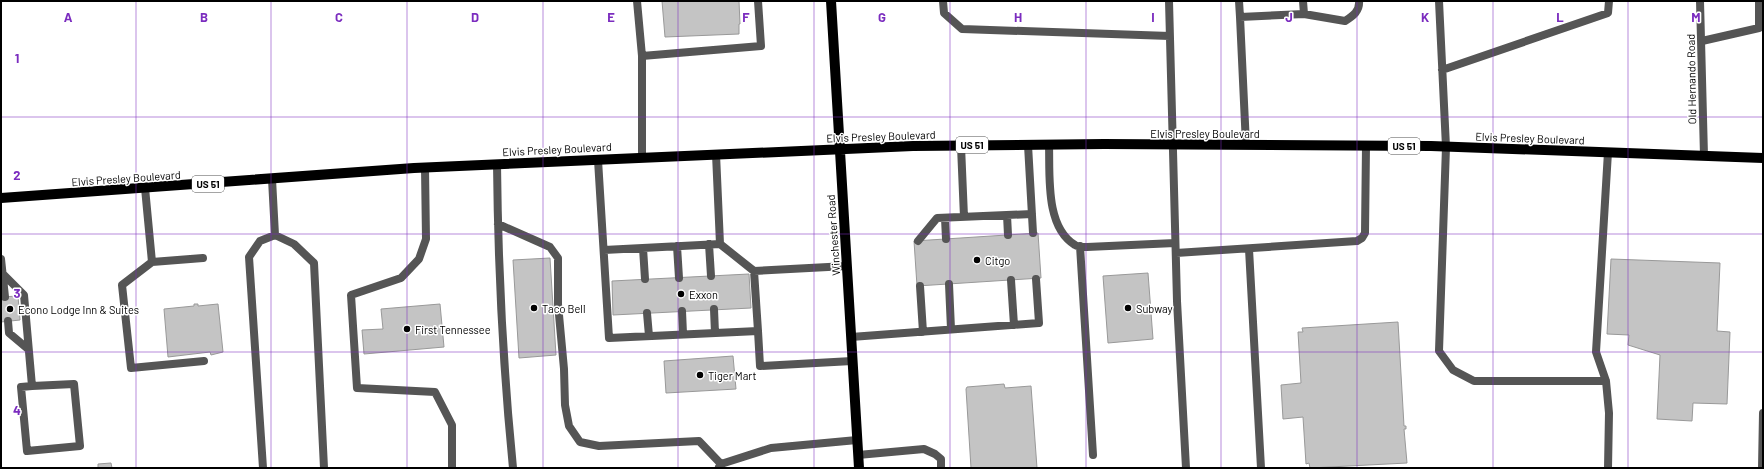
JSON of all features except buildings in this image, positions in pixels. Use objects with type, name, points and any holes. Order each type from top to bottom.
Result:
[{"type":"main road","name":"Winchester Road","points":[[831,1],[859,468]]},
{"type":"main road","name":"Elvis Presley Boulevard","points":[[1,198],[497,164],[839,149],[961,146],[1246,145],[1446,147],[1763,158]]},
{"type":"street","points":[[637,1],[642,56],[642,158]]},
{"type":"street","points":[[642,56],[761,46],[758,1]]},
{"type":"street","points":[[943,1],[944,13],[962,29],[1170,36]]},
{"type":"street","points":[[1169,1],[1175,244],[1186,468]]},
{"type":"street","points":[[1239,1],[1246,145]]},
{"type":"street","points":[[1303,1],[1304,14]]},
{"type":"street","points":[[1240,17],[1304,14],[1345,21],[1355,14],[1359,1]]},
{"type":"street","points":[[1439,1],[1446,147],[1439,351],[1453,370],[1474,381],[1606,381]]},
{"type":"street","points":[[1442,70],[1608,13],[1609,1]]},
{"type":"street","name":"Old Hernando Road","points":[[1700,1],[1704,156]]},
{"type":"street","points":[[1702,41],[1759,28],[1759,1]]},
{"type":"street","points":[[1028,145],[1033,233]]},
{"type":"street","points":[[1049,145],[1053,214],[1064,234],[1076,245],[1087,247],[1175,244]]},
{"type":"street","points":[[961,146],[964,217]]},
{"type":"street","points":[[1176,253],[1357,241],[1362,238],[1365,233],[1366,146]]},
{"type":"street","points":[[1608,152],[1596,352],[1606,381],[1609,413],[1608,468]]},
{"type":"street","points":[[716,154],[720,244]]},
{"type":"street","points":[[598,160],[609,338],[758,330]]},
{"type":"street","points":[[497,164],[498,224],[513,468]]},
{"type":"street","points":[[424,168],[426,239],[419,260],[401,278],[351,295],[357,388],[435,392],[452,425],[452,468]]},
{"type":"street","points":[[272,179],[275,235]]},
{"type":"street","points":[[145,188],[152,262]]},
{"type":"street","points":[[918,241],[937,218],[1032,214]]},
{"type":"street","points":[[1007,215],[1008,235]]},
{"type":"street","points":[[945,218],[946,239]]},
{"type":"street","points":[[498,224],[550,247],[558,258],[558,304],[564,369],[565,404],[569,426],[580,442],[599,446],[699,440],[720,466],[771,448],[857,440]]},
{"type":"street","points":[[263,468],[249,257],[260,241],[275,235],[294,244],[314,263],[324,468]]},
{"type":"street","points":[[709,244],[711,276]]},
{"type":"street","points":[[604,250],[720,244],[754,271],[847,266]]},
{"type":"street","points":[[677,246],[679,278]]},
{"type":"street","points":[[1080,246],[1093,455]]},
{"type":"street","points":[[643,248],[645,280]]},
{"type":"street","points":[[1249,249],[1261,468]]},
{"type":"street","points":[[202,258],[152,262],[122,285],[130,368],[204,361]]},
{"type":"street","points":[[1,259],[5,297]]},
{"type":"street","points":[[754,271],[760,366],[852,361]]},
{"type":"street","points":[[3,274],[24,295],[32,386]]},
{"type":"street","points":[[851,337],[1038,323],[1036,279]]},
{"type":"street","points":[[1011,280],[1014,325]]},
{"type":"street","points":[[949,284],[952,329]]},
{"type":"street","points":[[920,286],[923,332]]},
{"type":"street","points":[[714,310],[715,332]]},
{"type":"street","points":[[682,311],[683,334]]},
{"type":"street","points":[[647,313],[649,336]]},
{"type":"street","points":[[8,321],[9,333],[28,349]]},
{"type":"street","points":[[74,384],[80,446],[27,451],[22,387],[32,386],[74,384]]},
{"type":"street","points":[[1762,468],[1763,413]]},
{"type":"street","points":[[858,455],[924,449],[935,454],[941,459],[942,468]]},
{"type":"place","name":"Citgo","points":[[977,260]]},
{"type":"place","name":"Exxon","points":[[681,294]]},
{"type":"place","name":"Taco Bell","points":[[534,308]]},
{"type":"place","name":"Subway","points":[[1128,308]]},
{"type":"place","name":"Econo Lodge Inn & Suites","points":[[10,309]]},
{"type":"place","name":"First Tennessee","points":[[407,329]]},
{"type":"place","name":"Tiger Mart","points":[[700,375]]}]
